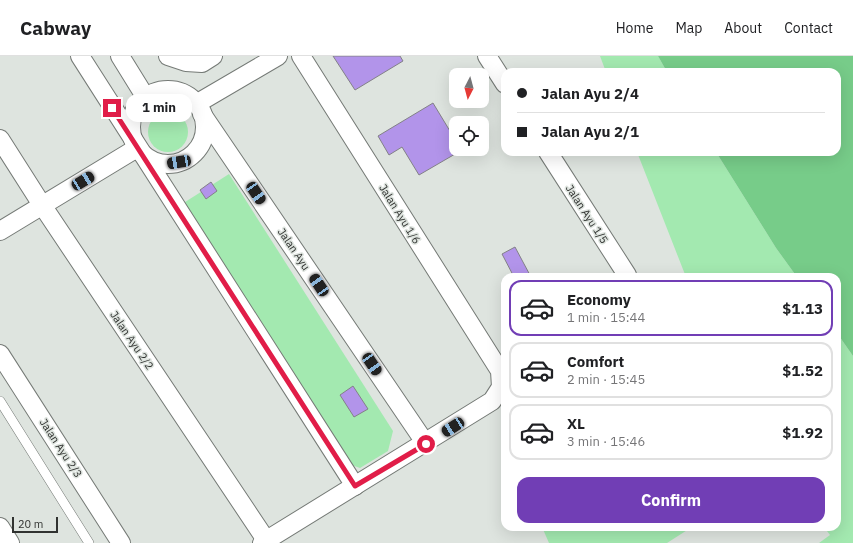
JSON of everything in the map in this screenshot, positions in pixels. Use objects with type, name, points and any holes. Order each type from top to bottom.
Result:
[{"type":"street","points":[[80,56],[137,148],[355,486]]},
{"type":"street","points":[[120,56],[146,98]]},
{"type":"street","points":[[168,56],[186,62],[202,63],[213,56]]},
{"type":"street","points":[[199,109],[278,56]]},
{"type":"street","name":"Jalan Ayu 1/6","points":[[300,56],[500,371],[501,387],[492,401],[426,444]]},
{"type":"street","points":[[487,56],[501,78]]},
{"type":"street","points":[[161,92],[178,92],[188,97],[199,109],[204,126],[203,137],[198,148],[184,160],[167,164],[156,162],[145,156],[137,148],[132,138],[132,121],[138,106],[146,98],[161,92]]},
{"type":"street","name":"Jalan Ayu","points":[[199,109],[426,444]]},
{"type":"street","name":"Jalan Ayu 2/2","points":[[0,139],[264,542]]},
{"type":"street","points":[[0,231],[137,148]]},
{"type":"street","name":"Jalan Ayu 1/5","points":[[551,156],[626,273]]},
{"type":"street","name":"Jalan Ayu 2/3","points":[[0,354],[122,543]]},
{"type":"street","points":[[264,542],[426,444]]},
{"type":"street","points":[[0,527],[10,543]]},
{"type":"lane","points":[[0,402],[89,543]]},
{"type":"shaded area","points":[[600,56],[658,56],[665,68],[604,68]]},
{"type":"shaded area","points":[[658,56],[853,56],[853,356],[841,339],[841,273],[794,273],[776,248],[718,156],[841,156],[841,68],[665,68]]},
{"type":"shaded area","points":[[164,112],[172,112],[179,115],[185,121],[188,132],[185,143],[179,149],[172,152],[164,152],[157,149],[151,143],[148,136],[148,128],[151,121],[157,115]]},
{"type":"shaded area","points":[[639,156],[718,156],[776,248],[794,273],[684,273]]},
{"type":"shaded area","points":[[229,174],[393,431],[388,451],[360,468],[346,463],[182,204]]},
{"type":"shaded area","points":[[841,339],[853,356],[853,543],[819,543],[830,535],[827,531],[841,531]]},
{"type":"shaded area","points":[[544,531],[686,531],[667,543],[549,543]]},
{"type":"building","points":[[333,56],[400,56],[403,61],[355,90]]},
{"type":"building","points":[[433,103],[449,129],[449,156],[452,156],[419,175],[402,147],[389,155],[378,136]]},
{"type":"building","points":[[211,182],[217,191],[206,199],[200,190]]},
{"type":"building","points":[[515,247],[529,273],[512,273],[502,254]]},
{"type":"building","points":[[353,386],[368,409],[354,417],[340,395]]},
{"type":"route","points":[[112,108],[355,486],[426,444]]}]
